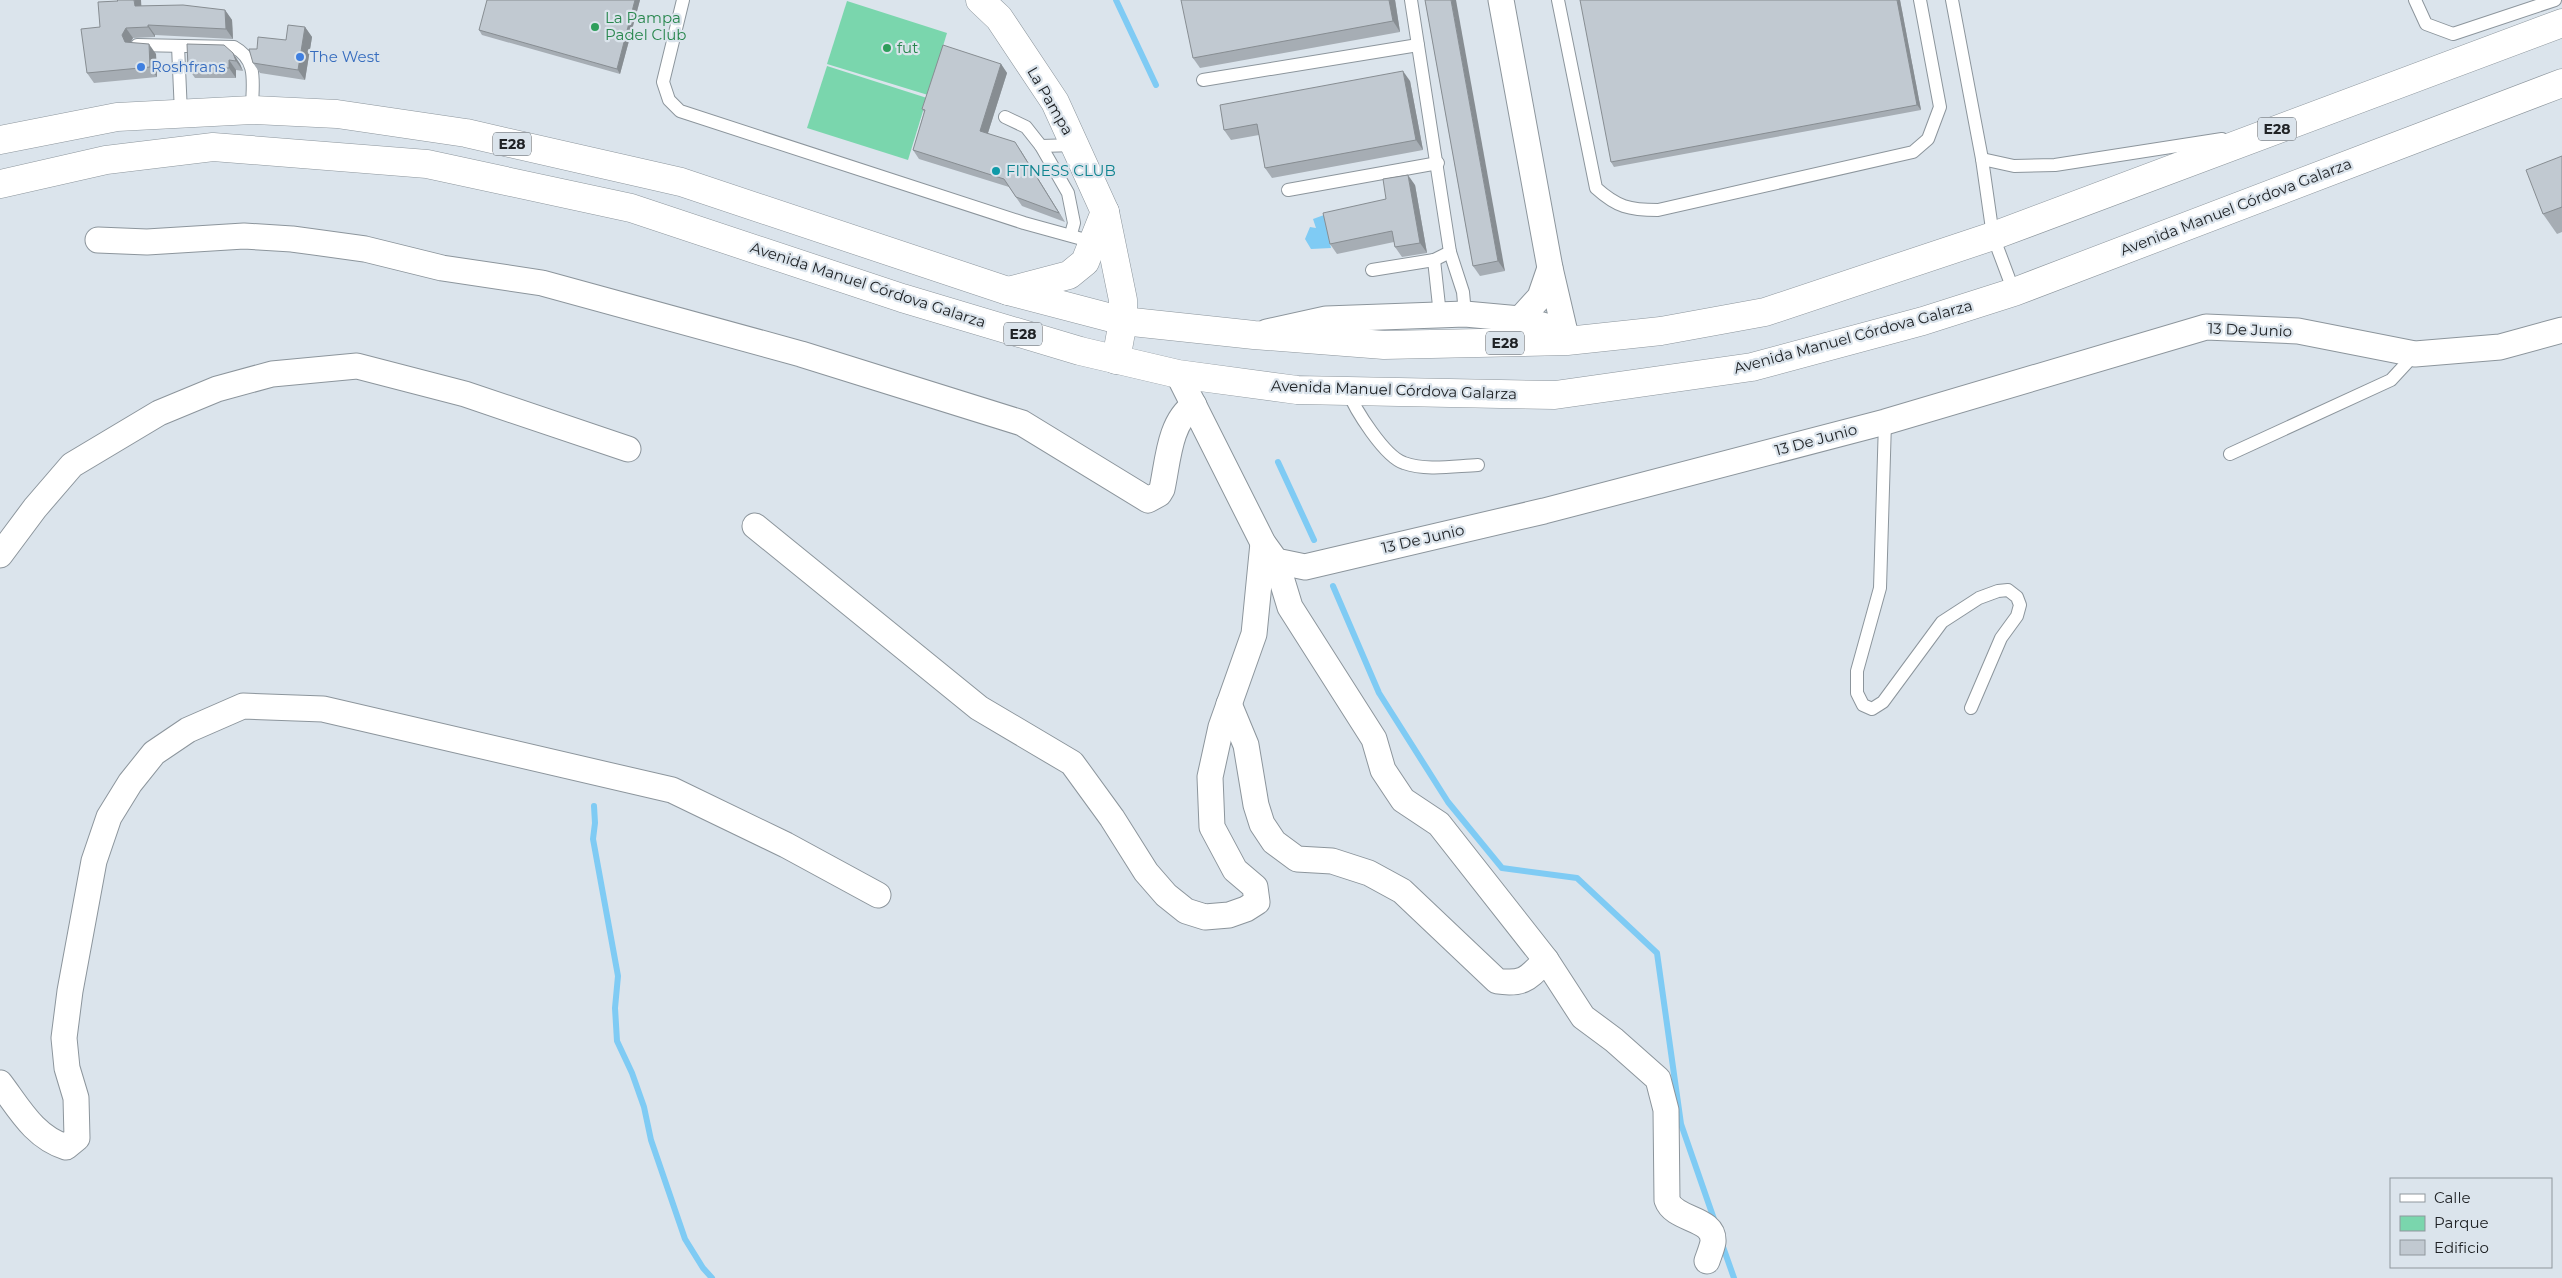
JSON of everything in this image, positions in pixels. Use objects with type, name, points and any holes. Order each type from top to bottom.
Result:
[{"type":"main road","name":"La Pampa","points":[[980,0],[999,18],[1055,102],[1105,212],[1123,300],[1123,321],[1116,360]]},
{"type":"main road","name":"E28","points":[[0,140],[117,117],[252,110],[337,114],[466,133],[681,182],[1008,290],[1123,321],[1254,335],[1384,345],[1661,331],[1765,312],[1992,236],[2562,22]]},
{"type":"main road","name":"Avenida Manuel Córdova Galarza","points":[[0,184],[106,160],[213,147],[427,164],[631,208],[848,280],[1062,346],[1178,374],[1297,390],[1556,395],[1752,367],[1923,321],[2014,292],[2562,82]]},
{"type":"main road","points":[[1008,290],[1069,275],[1085,262],[1082,238],[1105,212]]},
{"type":"main road","points":[[848,280],[860,240]]},
{"type":"street","points":[[1501,0],[1550,268],[1566,336]]},
{"type":"street","points":[[98,240],[147,242],[244,236],[292,239],[365,249],[442,268],[542,283],[801,354],[1022,423],[1148,500],[1159,494],[1162,489],[1179,421],[1186,411],[1194,405]]},
{"type":"street","points":[[1520,319],[1540,297],[1550,268]]},
{"type":"street","points":[[1254,335],[1326,319],[1465,314],[1520,319],[1566,336]]},
{"type":"street","name":"13 De Junio","points":[[1270,552],[1305,567],[1544,511],[1885,422],[2206,327],[2298,331],[2415,354],[2500,347],[2562,330]]},
{"type":"street","points":[[0,555],[35,508],[72,466],[159,413],[217,389],[272,374],[357,366],[465,394],[628,449]]},
{"type":"street","points":[[1178,374],[1270,552],[1290,607],[1374,739],[1383,770],[1403,800],[1439,824],[1546,960],[1583,1017],[1614,1040],[1658,1079],[1666,1110],[1667,1200],[1669,1206],[1675,1212],[1700,1222],[1712,1234],[1713,1242],[1707,1261]]},
{"type":"street","points":[[755,526],[979,708],[1072,763],[1112,818],[1146,872],[1166,895],[1186,911],[1205,917],[1229,915],[1246,909],[1257,902],[1255,887],[1235,870],[1212,826],[1210,777],[1221,727],[1254,634],[1270,552]]},
{"type":"street","points":[[1229,704],[1246,745],[1262,824],[1274,842],[1296,859],[1332,860],[1369,873],[1402,891],[1497,981],[1515,984],[1528,978],[1546,960]]},
{"type":"street","points":[[0,1083],[36,1130],[50,1142],[66,1147],[78,1138],[76,1098],[67,1068],[64,1038],[70,991],[94,860],[109,817],[130,784],[154,754],[188,730],[243,706],[323,709],[672,790],[786,845],[878,895]]},
{"type":"lane","points":[[683,0],[663,82],[669,100],[680,110],[1024,223],[1082,238]]},
{"type":"lane","points":[[1411,0],[1438,163],[1450,252],[1463,292],[1465,314]]},
{"type":"lane","points":[[1558,0],[1596,188],[1612,202],[1635,210],[1658,210],[1913,152],[1928,139],[1940,107],[1920,0]]},
{"type":"lane","points":[[1952,0],[1982,159],[1992,236],[2014,292]]},
{"type":"lane","points":[[2415,0],[2426,24],[2453,34],[2555,0]]},
{"type":"lane","points":[[137,45],[234,47],[246,53],[251,62],[252,110]]},
{"type":"lane","points":[[1203,80],[1418,45]]},
{"type":"lane","points":[[178,46],[181,113]]},
{"type":"lane","points":[[1005,117],[1026,127],[1042,146],[1068,193],[1074,223],[1082,238]]},
{"type":"lane","points":[[1982,159],[2014,166],[2055,165],[2271,131]]},
{"type":"lane","points":[[1042,146],[1075,145]]},
{"type":"lane","points":[[1288,190],[1438,163]]},
{"type":"lane","points":[[1372,270],[1434,260],[1450,252]]},
{"type":"lane","points":[[1434,260],[1440,315]]},
{"type":"lane","points":[[2230,454],[2391,380],[2415,354]]},
{"type":"lane","points":[[1348,391],[1353,405],[1380,443],[1402,463],[1422,467],[1478,465]]},
{"type":"lane","points":[[1885,422],[1880,588],[1857,671],[1857,693],[1863,705],[1872,709],[1883,702],[1942,622],[1979,598],[1998,591],[2008,590],[2018,597],[2020,605],[2017,616],[2001,638],[1972,708]]},
{"type":"green space","name":"fut","points":[[847,1],[947,33],[928,95],[827,64]]},
{"type":"green space","name":"fut","points":[[827,66],[927,98],[908,160],[807,128]]},
{"type":"water","points":[[1324,215],[1331,248],[1311,249],[1305,239],[1310,227],[1316,228],[1313,219]]},
{"type":"building","points":[[134,0],[135,6],[183,5],[225,10],[226,29],[148,25],[148,27],[126,28],[122,35],[125,42],[149,44],[150,67],[87,73],[81,29],[100,27],[98,2]]},
{"type":"building","points":[[487,0],[635,0],[617,69],[479,30]]},
{"type":"building","points":[[1181,0],[1389,0],[1393,21],[1193,58]]},
{"type":"building","points":[[1425,0],[1451,0],[1498,261],[1473,266]]},
{"type":"building","points":[[1580,0],[1897,0],[1917,105],[1611,162]]},
{"type":"building","points":[[288,25],[305,27],[298,70],[253,63],[249,49],[257,49],[258,37],[286,40]]},
{"type":"building","points":[[187,44],[224,45],[233,53],[236,61],[229,60],[229,68],[188,68]]},
{"type":"building","points":[[943,45],[1001,64],[980,131],[1015,142],[1059,213],[1016,197],[1004,179],[913,150],[925,110],[922,109]]},
{"type":"building","points":[[1403,71],[1416,140],[1265,168],[1257,124],[1224,130],[1220,105]]},
{"type":"building","points":[[2562,156],[2562,207],[2543,214],[2526,170]]},
{"type":"building","points":[[1408,175],[1420,243],[1395,247],[1392,231],[1330,244],[1323,213],[1386,199],[1383,179]]},
{"type":"waterway","points":[[1116,0],[1156,85]]},
{"type":"waterway","points":[[1278,462],[1314,540]]},
{"type":"waterway","points":[[1333,586],[1379,693],[1448,802],[1502,868],[1577,878],[1657,953],[1681,1124],[1715,1222]]},
{"type":"waterway","points":[[594,806],[595,823],[593,839],[618,976],[615,1008],[617,1041],[632,1073],[644,1107],[651,1140],[685,1239],[703,1268],[712,1278]]},
{"type":"waterway","points":[[1722,1244],[1734,1278]]},
{"type":"place","name":"La Pampa Padel Club","points":[[595,27]]},
{"type":"place","name":"fut","points":[[887,48]]},
{"type":"place","name":"The West","points":[[300,57]]},
{"type":"place","name":"Roshfrans","points":[[141,67]]},
{"type":"place","name":"FITNESS CLUB","points":[[996,171]]}]
